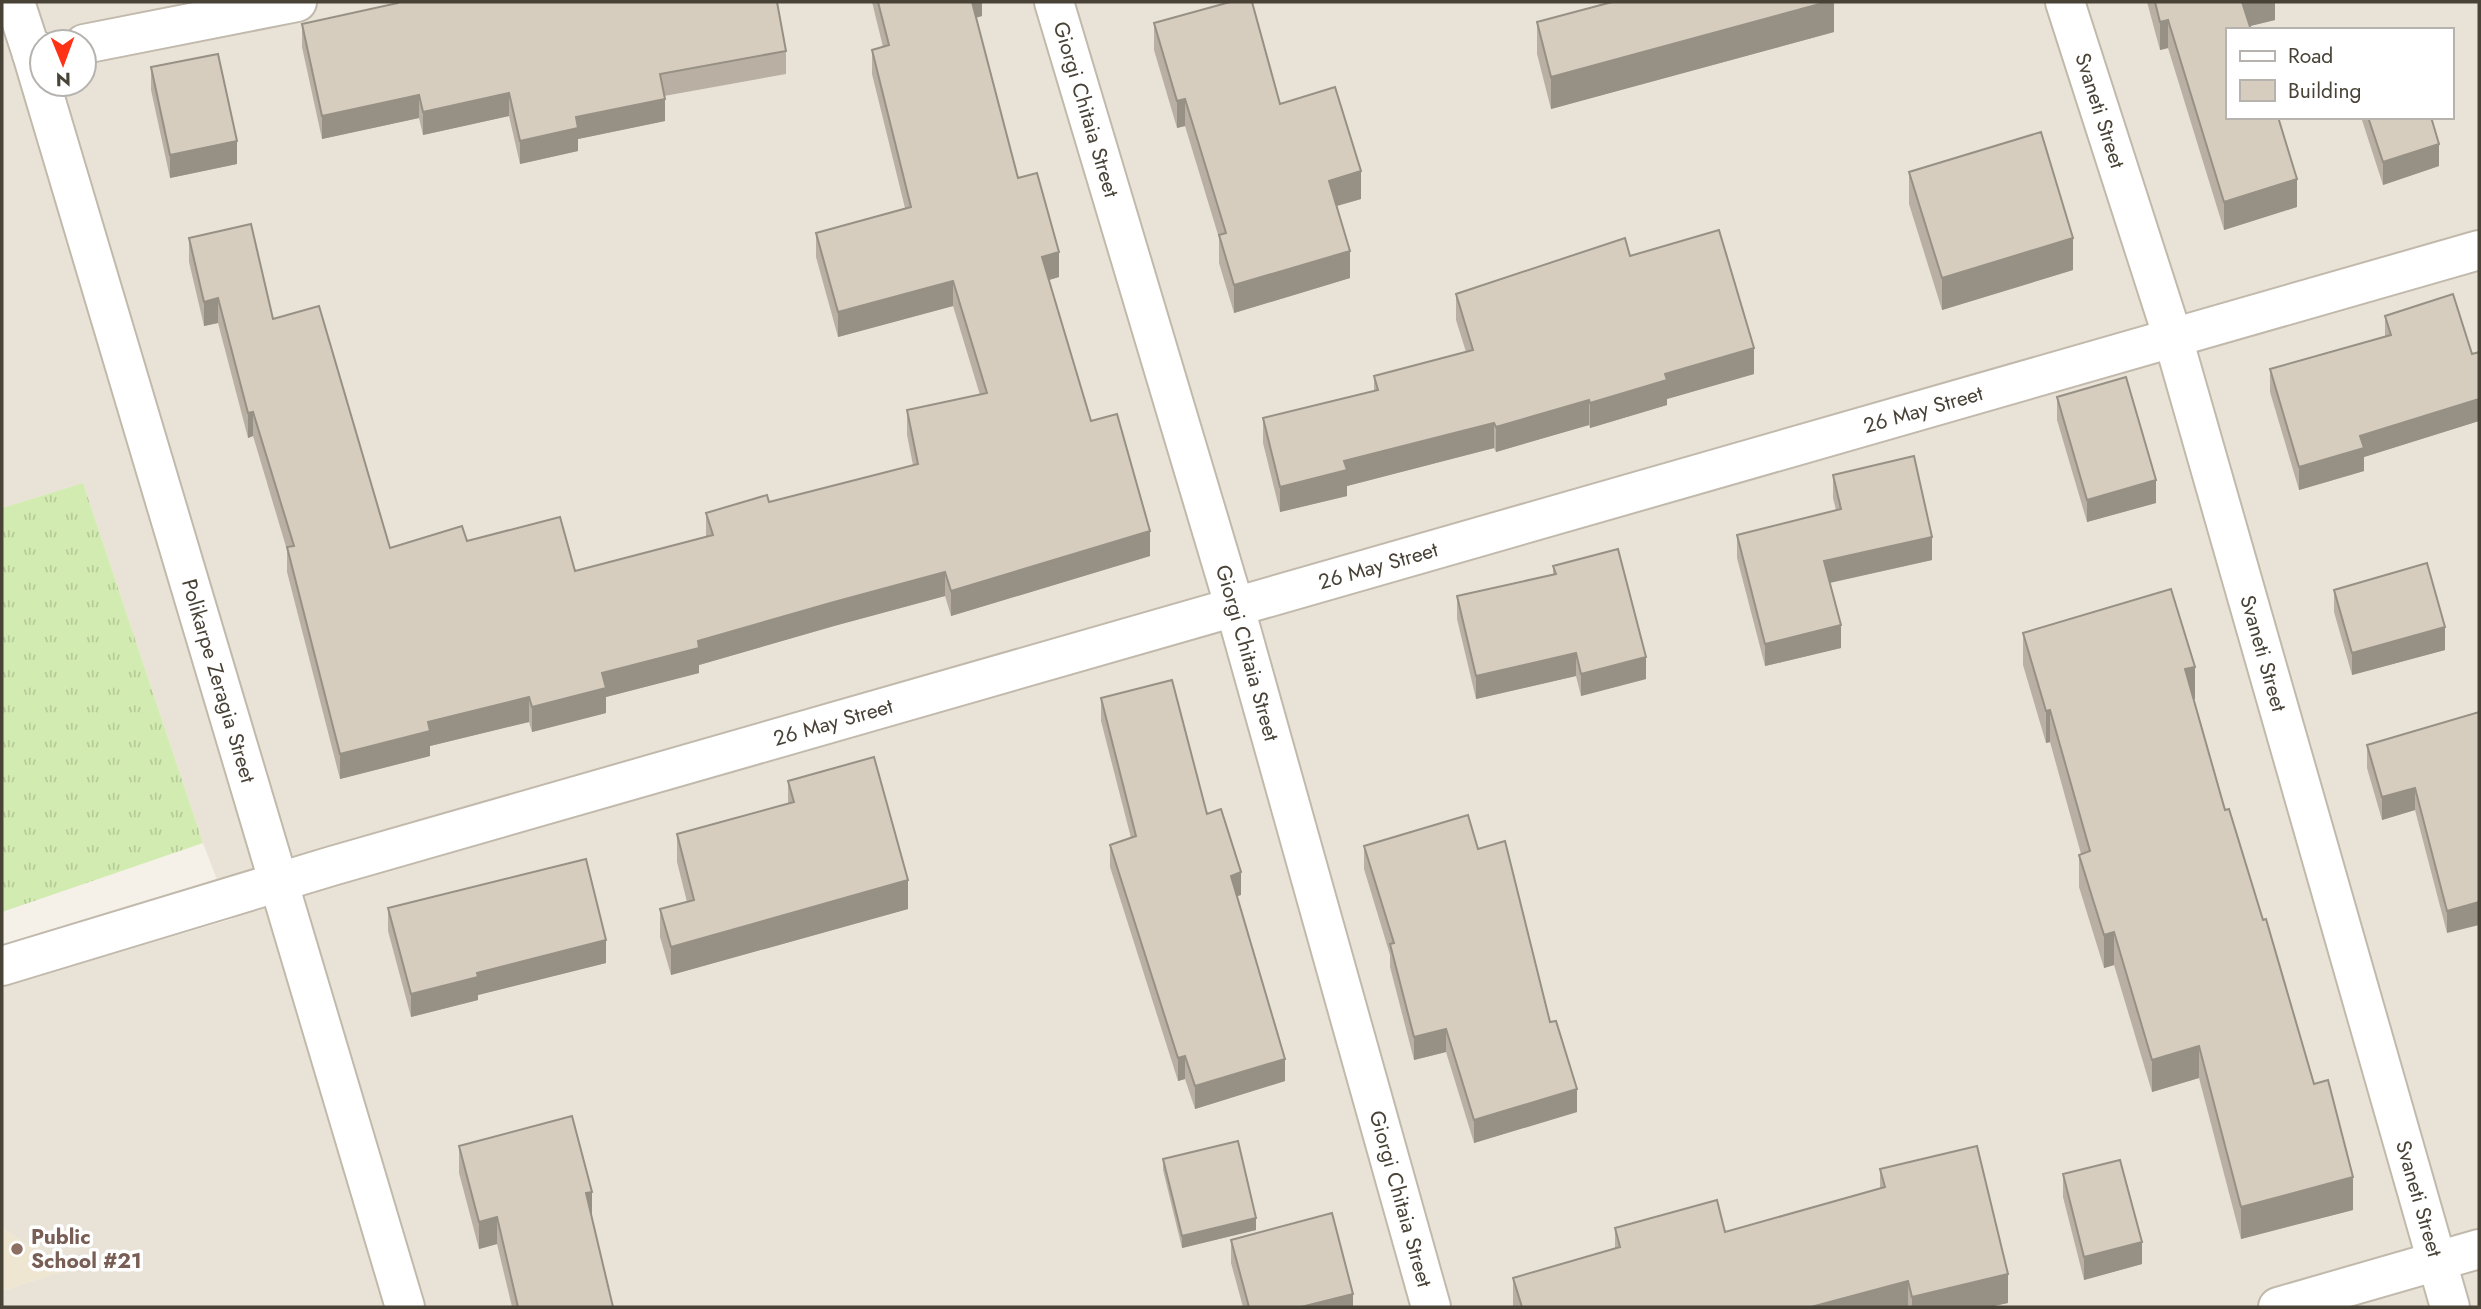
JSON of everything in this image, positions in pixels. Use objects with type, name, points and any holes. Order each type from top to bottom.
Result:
[{"type":"street","name":"Polikarpe Zeragia Street","points":[[15,2],[28,32]]},
{"type":"street","points":[[98,41],[297,2]]},
{"type":"street","name":"Giorgi Chitaia Street","points":[[1054,2],[1235,608],[1431,1307]]},
{"type":"street","name":"Svaneti Street","points":[[2065,2],[2173,338],[2450,1307]]},
{"type":"street","name":"Polikarpe Zeragia Street","points":[[50,98],[405,1307]]},
{"type":"street","name":"26 May Street","points":[[2,966],[279,882],[2479,250]]},
{"type":"street","points":[[2278,1307],[2479,1250]]},
{"type":"shaded area","points":[[2,2],[2479,2],[2479,1307],[2,1307],[2,1291],[63,1271],[2,1227],[2,987],[232,919],[203,843],[83,483],[2,508]]},
{"type":"shaded area","name":"Public School #21","points":[[2,1227],[64,1271],[2,1291]]},
{"type":"green space","points":[[83,483],[203,843],[2,912],[2,508]]},
{"type":"building","points":[[398,2],[777,2],[786,51],[660,74],[665,99],[576,117],[578,128],[520,141],[509,93],[423,112],[419,95],[322,116],[302,24]]},
{"type":"building","points":[[878,2],[972,2],[1018,178],[1037,173],[1059,252],[1042,257],[1091,421],[1117,414],[1150,531],[951,591],[945,572],[834,602],[698,641],[699,648],[602,673],[606,688],[532,707],[529,697],[428,722],[430,731],[340,754],[287,547],[294,546],[253,412],[248,413],[218,298],[204,302],[189,238],[251,224],[273,319],[319,306],[390,548],[462,526],[467,541],[560,517],[575,571],[713,535],[706,513],[767,495],[769,502],[918,464],[907,410],[987,393],[953,281],[838,312],[816,233],[911,207],[872,50],[889,45]]},
{"type":"building","points":[[1230,2],[1252,2],[1280,104],[1335,87],[1361,171],[1329,181],[1350,251],[1234,285],[1219,235],[1226,233],[1185,99],[1177,101],[1154,23]]},
{"type":"building","points":[[1612,2],[1827,2],[1551,77],[1537,22]]},
{"type":"building","points":[[2155,2],[2242,2],[2250,28],[2226,28],[2226,119],[2279,119],[2297,179],[2224,202],[2168,20],[2160,22]]},
{"type":"building","points":[[218,54],[237,141],[170,155],[151,67]]},
{"type":"building","points":[[2369,119],[2432,119],[2439,144],[2383,162]]},
{"type":"building","points":[[2041,132],[2073,238],[1942,278],[1909,172]]},
{"type":"building","points":[[1719,230],[1754,348],[1665,374],[1667,380],[1590,403],[1589,400],[1496,427],[1494,423],[1344,461],[1347,470],[1280,487],[1263,418],[1378,390],[1374,376],[1473,350],[1456,294],[1625,238],[1630,256]]},
{"type":"building","points":[[2453,294],[2472,354],[2479,352],[2479,399],[2360,436],[2364,448],[2299,467],[2270,369],[2391,335],[2385,316]]},
{"type":"building","points":[[2126,377],[2156,480],[2087,500],[2057,397]]},
{"type":"building","points":[[1914,456],[1932,537],[1824,561],[1841,625],[1765,644],[1737,535],[1841,509],[1833,475]]},
{"type":"building","points":[[1618,549],[1646,657],[1581,674],[1576,653],[1476,676],[1457,596],[1556,574],[1553,566]]},
{"type":"building","points":[[2427,563],[2445,627],[2352,653],[2334,590]]},
{"type":"building","points":[[2171,589],[2195,667],[2185,669],[2225,810],[2229,809],[2263,920],[2266,919],[2314,1084],[2328,1080],[2353,1177],[2241,1207],[2199,1046],[2152,1060],[2114,932],[2104,935],[2079,855],[2090,851],[2050,710],[2046,711],[2023,633]]},
{"type":"building","points":[[1172,680],[1207,814],[1221,809],[1241,872],[1231,876],[1285,1059],[1195,1086],[1185,1056],[1178,1058],[1110,845],[1136,836],[1101,698]]},
{"type":"building","points":[[2479,712],[2479,902],[2447,911],[2415,788],[2382,797],[2367,745]]},
{"type":"building","points":[[874,757],[908,880],[671,947],[660,909],[694,900],[677,834],[794,802],[788,781]]},
{"type":"building","points":[[1468,815],[1478,849],[1505,841],[1550,1022],[1556,1021],[1577,1089],[1474,1120],[1446,1029],[1414,1037],[1390,944],[1394,943],[1364,846]]},
{"type":"building","points":[[586,859],[606,940],[477,973],[478,977],[411,994],[388,908]]},
{"type":"building","points":[[572,1116],[592,1192],[586,1193],[613,1307],[518,1307],[497,1217],[479,1222],[459,1146]]},
{"type":"building","points":[[1238,1141],[1256,1218],[1182,1236],[1163,1159]]},
{"type":"building","points":[[1977,1146],[2008,1274],[1912,1297],[1908,1281],[1811,1307],[1522,1307],[1513,1278],[1620,1247],[1615,1228],[1717,1200],[1725,1232],[1885,1187],[1880,1169]]},
{"type":"building","points":[[2120,1160],[2142,1242],[2084,1257],[2063,1174]]},
{"type":"building","points":[[1332,1213],[1353,1294],[1301,1307],[1249,1307],[1231,1240]]},
{"type":"place","name":"Public School #21","points":[[17,1249]]}]
